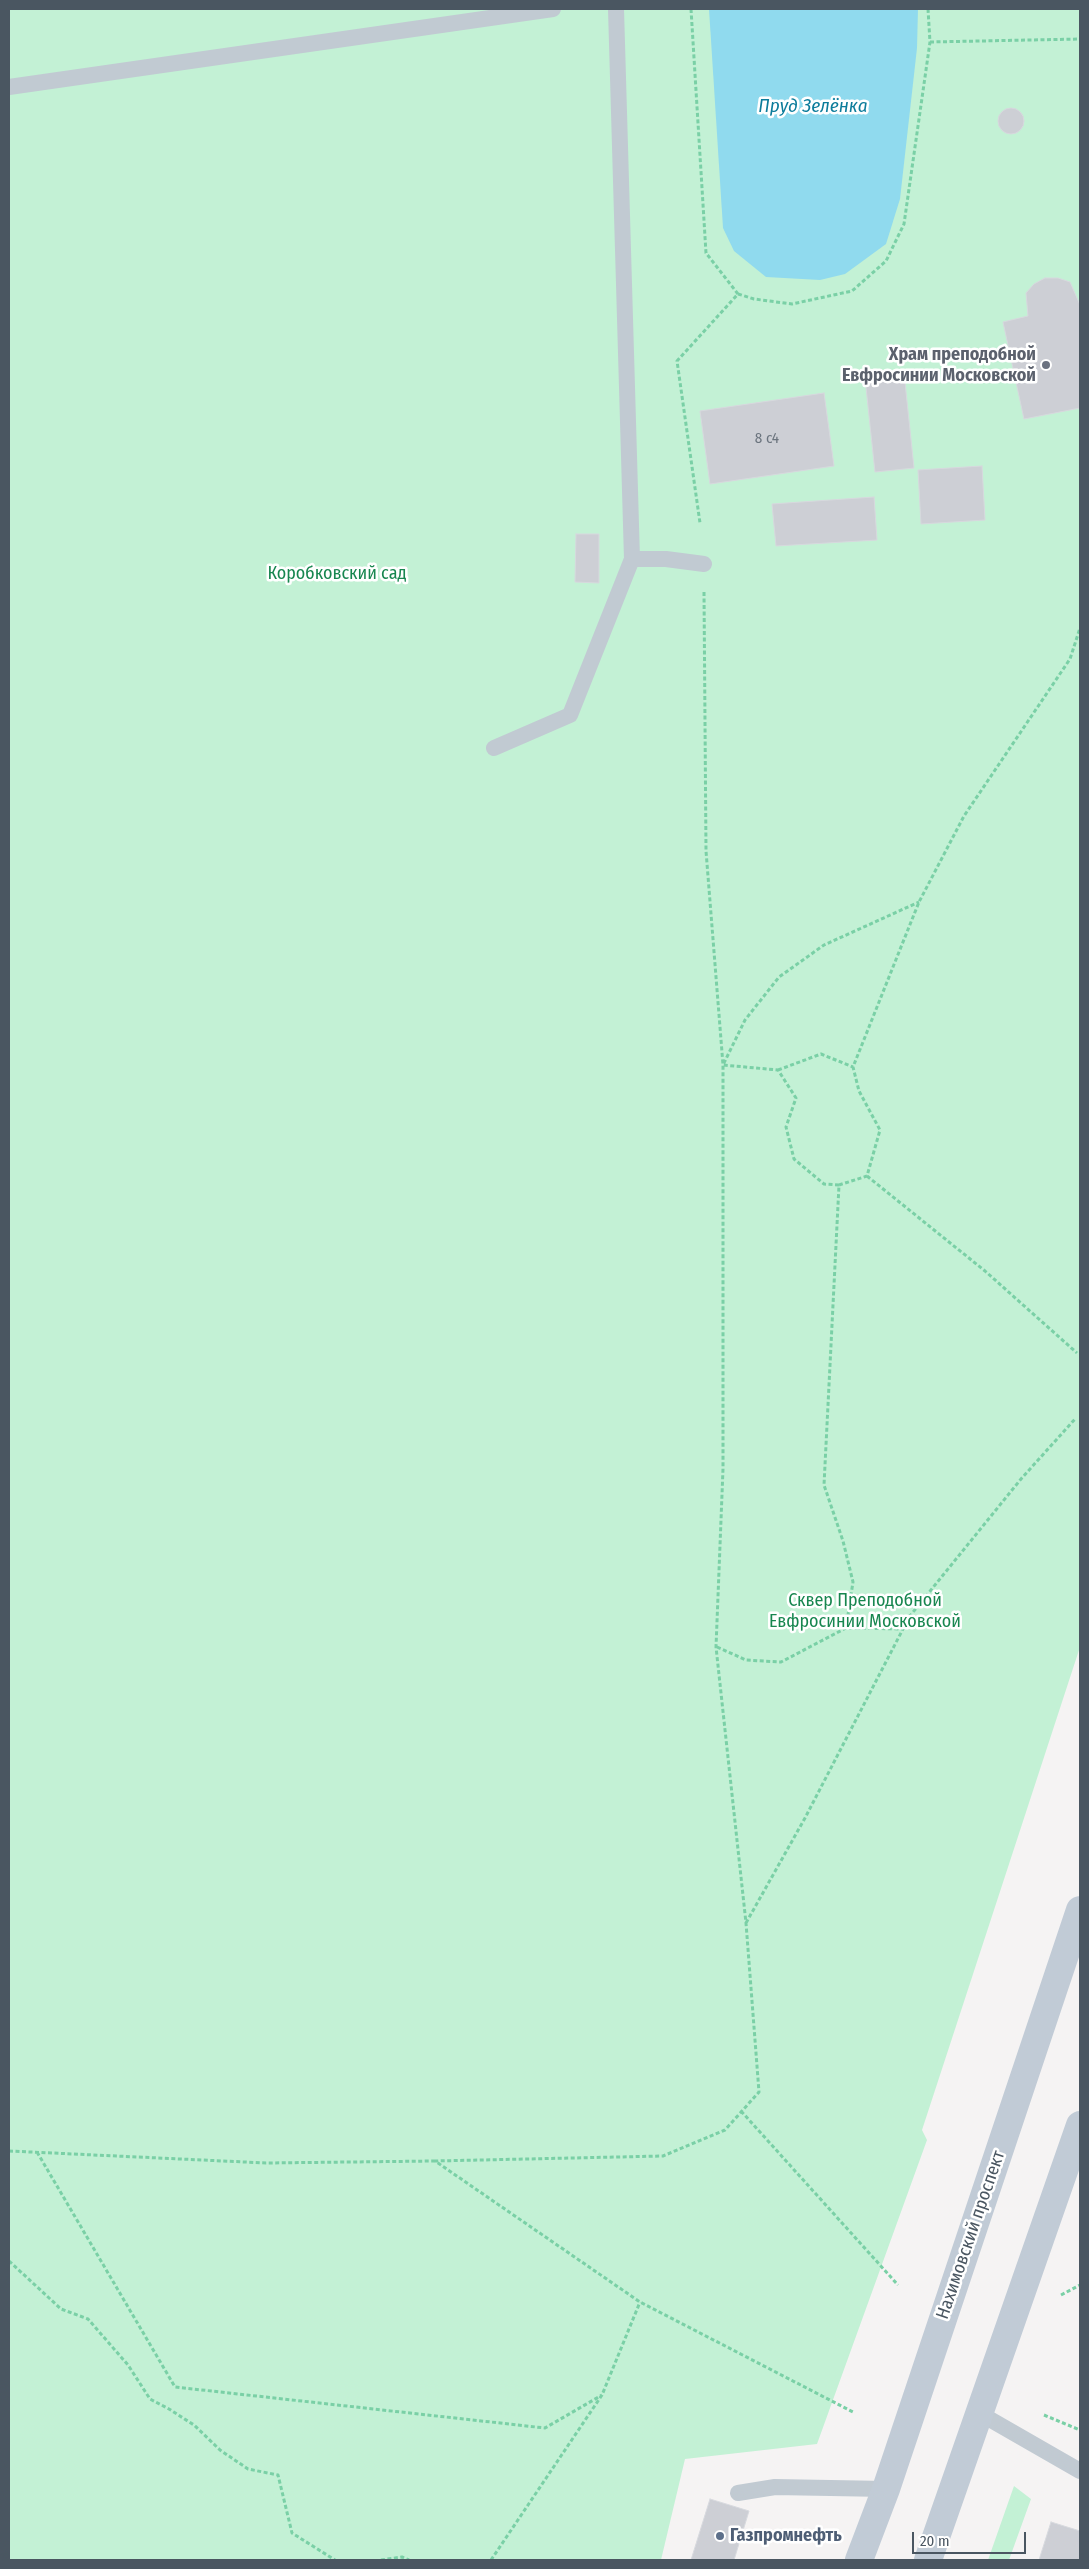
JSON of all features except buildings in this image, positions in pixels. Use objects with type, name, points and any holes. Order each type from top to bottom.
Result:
[{"type":"main road","name":"Нахимовский проспект","points":[[859,2560],[886,2489],[1080,1910]]},
{"type":"main road","points":[[928,2560],[1080,2125]]},
{"type":"lane","points":[[9,87],[553,9]]},
{"type":"lane","points":[[494,748],[570,716],[632,559],[616,9]]},
{"type":"lane","points":[[632,559],[666,559],[704,564]]},
{"type":"lane","points":[[979,2413],[1080,2471]]},
{"type":"lane","points":[[738,2492],[775,2487],[886,2489]]},
{"type":"path","points":[[691,9],[706,253],[738,294],[754,299],[792,304],[852,291],[886,261],[904,224],[930,42],[928,9]]},
{"type":"path","points":[[930,42],[1080,39]]},
{"type":"path","points":[[700,523],[677,361],[738,294]]},
{"type":"path","points":[[9,2150],[266,2164],[663,2156],[725,2130],[759,2092],[746,1923],[716,1647],[723,1470],[723,1065],[706,851],[704,564]]},
{"type":"path","points":[[867,1176],[880,1130],[859,1091],[853,1067],[919,902],[964,816],[1070,658],[1080,628]]},
{"type":"path","points":[[723,1065],[745,1020],[778,977],[824,946],[919,902]]},
{"type":"path","points":[[723,1065],[778,1070],[821,1054],[853,1067]]},
{"type":"path","points":[[778,1070],[796,1098],[786,1127],[794,1159],[824,1184],[839,1185],[867,1176]]},
{"type":"path","points":[[867,1176],[985,1271],[1077,1353]]},
{"type":"path","points":[[839,1185],[824,1485],[842,1541],[852,1582],[846,1628]]},
{"type":"path","points":[[905,1622],[1021,1479],[1075,1419]]},
{"type":"path","points":[[716,1647],[746,1660],[781,1662],[846,1628],[903,1630],[805,1818],[746,1923]]},
{"type":"path","points":[[742,2111],[898,2285]]},
{"type":"path","points":[[37,2152],[175,2387],[545,2428],[602,2395]]},
{"type":"path","points":[[435,2161],[640,2302],[853,2412]]},
{"type":"path","points":[[9,2261],[61,2309],[88,2319],[128,2365],[150,2399],[169,2408],[194,2425],[220,2450],[248,2469],[278,2475],[292,2533],[335,2560]]},
{"type":"path","points":[[1061,2295],[1080,2285]]},
{"type":"path","points":[[491,2560],[602,2395],[640,2302]]},
{"type":"path","points":[[1038,2412],[1080,2430]]},
{"type":"path","points":[[381,2560],[402,2557],[410,2560]]},
{"type":"green space","points":[[9,9],[1080,9],[1080,1647],[922,2130],[927,2140],[817,2444],[685,2459],[661,2560],[9,2560]]},
{"type":"green space","points":[[1014,2486],[1031,2499],[1009,2560],[988,2560]]},
{"type":"water","name":"Пруд Зелёнка","points":[[709,9],[918,9],[917,48],[900,199],[886,244],[845,274],[820,280],[766,277],[734,251],[723,228]]},
{"type":"place","name":"Храм преподобной Евфросинии Московской","points":[[1046,365]]},
{"type":"place","name":"Газпромнефть","points":[[720,2536]]},
{"type":"park label","name":"Коробковский сад","points":[[337,574]]},
{"type":"park label","name":"Сквер Преподобной Евфросинии Московской","points":[[865,1611]]}]
